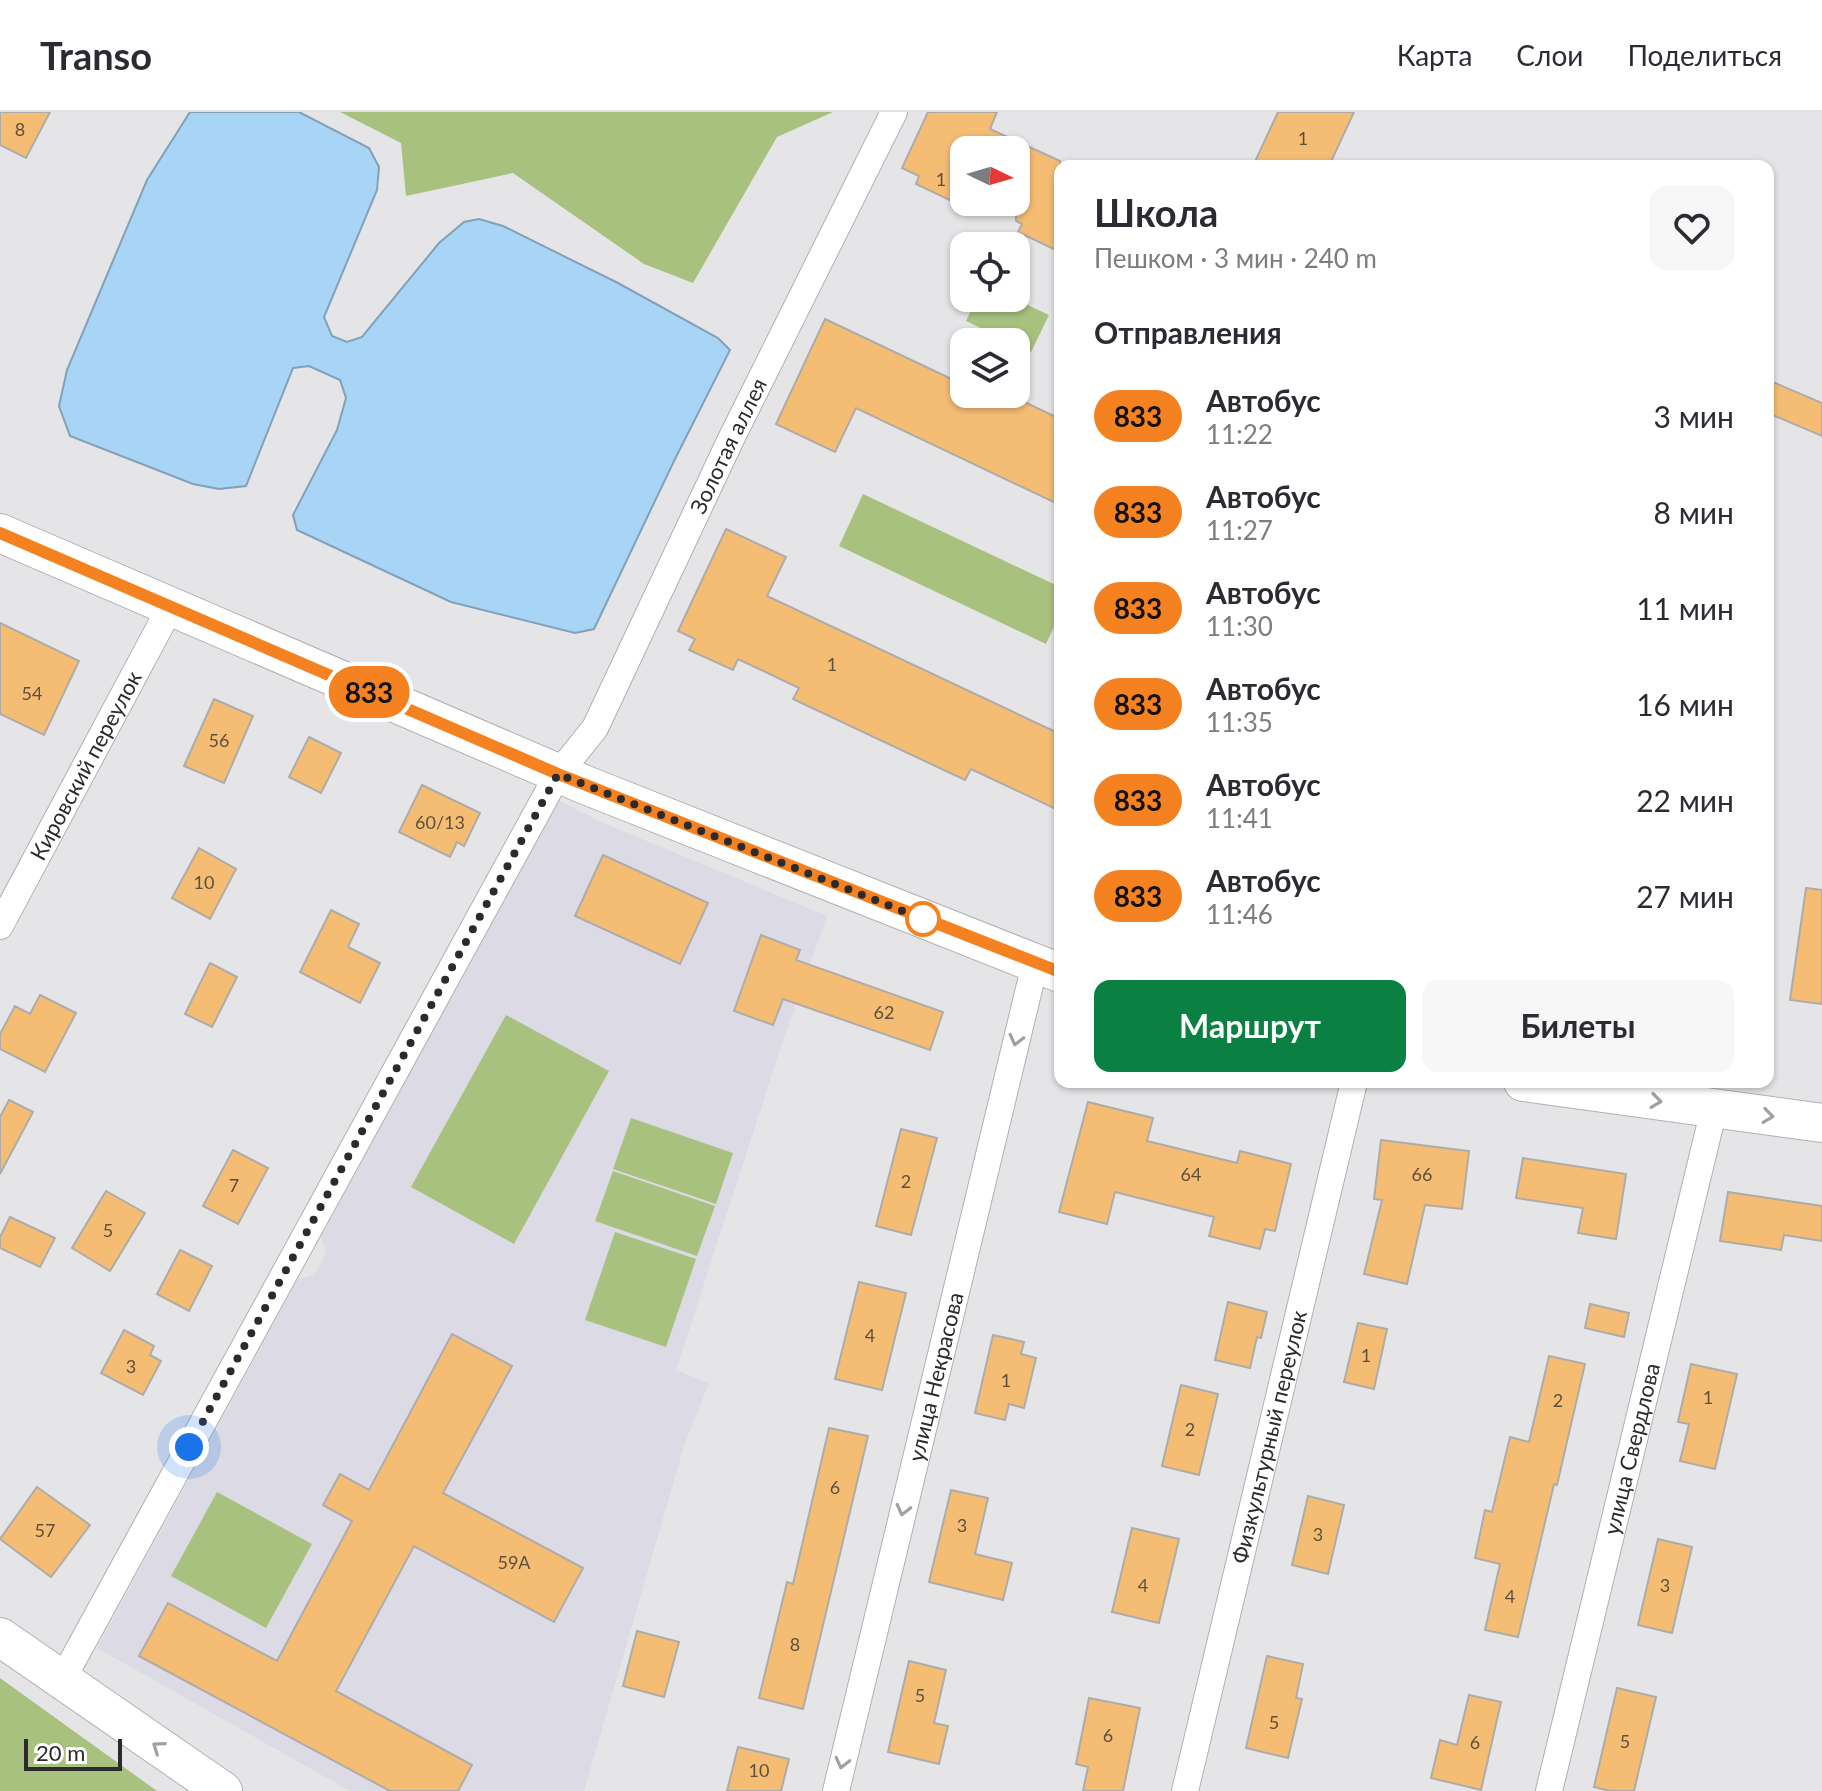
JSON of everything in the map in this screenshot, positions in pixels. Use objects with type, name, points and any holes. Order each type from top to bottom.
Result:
[{"type":"street","name":"Золотая аллея","points":[[62,1680],[558,774],[595,728],[725,451],[894,112]]},
{"type":"street","points":[[0,533],[558,774],[1047,968]]},
{"type":"street","name":"Кировский переулок","points":[[0,926],[171,606]]},
{"type":"street","name":"улица Некрасова","points":[[836,1791],[1047,968]]},
{"type":"street","name":"Физкультурный переулок","points":[[1185,1791],[1353,1088]]},
{"type":"street","points":[[1565,1088],[1822,1123]]},
{"type":"street","name":"улица Свердлова","points":[[1549,1791],[1714,1109]]},
{"type":"street","points":[[0,1637],[223,1791]]},
{"type":"shaded area","points":[[558,800],[601,822],[827,916],[676,1370],[709,1383],[685,1443],[584,1791],[350,1791],[97,1648],[298,1279],[314,1275],[326,1254],[321,1237]]},
{"type":"green space","points":[[340,112],[833,112],[777,137],[693,283],[644,264],[513,173],[406,196],[401,143]]},
{"type":"green space","points":[[1030,306],[1049,315],[1031,352],[1030,328],[981,328],[966,321],[970,312],[1030,312]]},
{"type":"green space","points":[[863,494],[1054,584],[1054,627],[1046,644],[839,546]]},
{"type":"green space","points":[[506,1015],[609,1071],[514,1244],[411,1187]]},
{"type":"green space","points":[[631,1118],[733,1153],[716,1204],[613,1169]]},
{"type":"green space","points":[[613,1171],[715,1206],[697,1256],[595,1221]]},
{"type":"green space","points":[[615,1232],[696,1259],[666,1347],[585,1320]]},
{"type":"green space","points":[[217,1492],[312,1544],[266,1628],[171,1576]]},
{"type":"green space","points":[[0,1678],[157,1791],[0,1791]]},
{"type":"water","points":[[190,112],[299,112],[369,148],[379,167],[377,190],[324,317],[332,336],[347,342],[362,337],[439,243],[464,222],[479,219],[503,226],[618,283],[718,338],[730,350],[594,629],[575,633],[451,602],[297,530],[293,515],[337,430],[346,398],[340,380],[309,366],[293,368],[246,486],[219,489],[193,484],[70,436],[59,406],[67,370],[147,180]]},
{"type":"building","points":[[0,112],[50,112],[26,158],[0,145]]},
{"type":"building","points":[[928,112],[997,112],[990,129],[1005,136],[950,136],[950,200],[916,184],[919,176],[902,168]]},
{"type":"building","points":[[1278,112],[1354,112],[1332,160],[1256,160]]},
{"type":"building","points":[[1030,147],[1058,160],[1054,160],[1054,249],[1030,238],[1030,232],[1018,232],[1022,224],[1016,221],[1016,216],[1030,216]]},
{"type":"building","points":[[825,319],[950,378],[950,408],[1030,408],[1030,405],[1054,416],[1054,502],[856,408],[835,452],[776,424]]},
{"type":"building","points":[[1774,383],[1822,403],[1822,436],[1774,416]]},
{"type":"building","points":[[726,529],[786,557],[767,596],[1054,731],[1054,808],[971,769],[965,780],[793,699],[799,688],[738,659],[733,670],[689,650],[695,639],[678,631]]},
{"type":"building","points":[[0,623],[79,661],[44,735],[0,714]]},
{"type":"building","points":[[214,699],[253,716],[224,783],[184,766]]},
{"type":"building","points":[[309,737],[341,753],[321,793],[289,777]]},
{"type":"building","points":[[422,785],[480,813],[464,846],[457,842],[450,857],[399,832]]},
{"type":"building","points":[[199,848],[236,869],[210,919],[172,898]]},
{"type":"building","points":[[603,855],[708,903],[680,964],[575,916]]},
{"type":"building","points":[[1806,888],[1822,890],[1822,1004],[1790,1000]]},
{"type":"building","points":[[331,910],[359,924],[348,947],[380,963],[360,1003],[300,972]]},
{"type":"building","points":[[761,935],[800,950],[796,960],[943,1012],[930,1050],[783,999],[773,1025],[734,1011]]},
{"type":"building","points":[[210,963],[237,977],[212,1027],[185,1014]]},
{"type":"building","points":[[40,995],[76,1013],[45,1072],[0,1049],[0,1034],[15,1006],[30,1014]]},
{"type":"building","points":[[9,1100],[33,1112],[0,1174],[0,1117]]},
{"type":"building","points":[[1088,1102],[1153,1118],[1147,1141],[1237,1163],[1240,1151],[1291,1164],[1275,1231],[1265,1229],[1260,1249],[1209,1236],[1214,1217],[1115,1192],[1107,1224],[1059,1212]]},
{"type":"building","points":[[901,1129],[937,1138],[911,1235],[876,1226]]},
{"type":"building","points":[[1381,1140],[1469,1151],[1462,1209],[1425,1205],[1407,1284],[1364,1274],[1382,1200],[1374,1199]]},
{"type":"building","points":[[233,1150],[268,1168],[238,1224],[203,1206]]},
{"type":"building","points":[[1523,1158],[1626,1174],[1616,1239],[1578,1233],[1583,1208],[1516,1198]]},
{"type":"building","points":[[106,1191],[145,1213],[110,1271],[72,1248]]},
{"type":"building","points":[[1728,1192],[1822,1206],[1822,1241],[1784,1235],[1781,1250],[1720,1241]]},
{"type":"building","points":[[10,1217],[55,1238],[40,1267],[0,1248],[0,1237]]},
{"type":"building","points":[[180,1250],[212,1266],[189,1311],[157,1294]]},
{"type":"building","points":[[859,1282],[906,1293],[882,1390],[835,1379]]},
{"type":"building","points":[[1228,1302],[1267,1312],[1250,1368],[1215,1360]]},
{"type":"building","points":[[1590,1304],[1629,1313],[1624,1337],[1585,1328]]},
{"type":"building","points":[[1358,1323],[1387,1329],[1374,1389],[1344,1382]]},
{"type":"building","points":[[124,1330],[154,1346],[150,1355],[161,1361],[143,1395],[101,1373]]},
{"type":"building","points":[[452,1334],[512,1366],[443,1493],[583,1568],[554,1622],[414,1546],[336,1691],[472,1765],[458,1791],[390,1791],[139,1656],[168,1603],[277,1661],[352,1521],[323,1505],[340,1474],[369,1490]]},
{"type":"building","points":[[993,1335],[1024,1342],[1021,1354],[1036,1358],[1024,1408],[1009,1404],[1005,1420],[975,1413]]},
{"type":"building","points":[[1549,1356],[1585,1364],[1518,1637],[1485,1630],[1500,1564],[1475,1558],[1485,1510],[1492,1512],[1510,1437],[1529,1442]]},
{"type":"building","points":[[1691,1364],[1737,1374],[1715,1469],[1680,1461],[1689,1424],[1678,1422]]},
{"type":"building","points":[[1181,1385],[1218,1394],[1199,1475],[1162,1466]]},
{"type":"building","points":[[829,1428],[868,1436],[803,1709],[759,1698],[787,1582],[793,1584]]},
{"type":"building","points":[[37,1487],[90,1525],[51,1577],[0,1539]]},
{"type":"building","points":[[951,1490],[988,1498],[975,1554],[1012,1563],[1003,1600],[929,1582]]},
{"type":"building","points":[[1308,1496],[1344,1505],[1328,1574],[1292,1565]]},
{"type":"building","points":[[1132,1528],[1179,1539],[1159,1623],[1112,1612]]},
{"type":"building","points":[[1658,1539],[1692,1547],[1672,1633],[1638,1625]]},
{"type":"building","points":[[637,1631],[679,1642],[664,1697],[623,1686]]},
{"type":"building","points":[[1267,1656],[1303,1664],[1296,1698],[1302,1699],[1288,1758],[1246,1748]]},
{"type":"building","points":[[909,1661],[946,1670],[934,1723],[948,1726],[939,1764],[888,1752]]},
{"type":"building","points":[[1617,1688],[1656,1697],[1634,1791],[1594,1787]]},
{"type":"building","points":[[1469,1695],[1501,1702],[1481,1790],[1431,1778],[1440,1740],[1457,1745]]},
{"type":"building","points":[[1089,1698],[1140,1708],[1123,1791],[1083,1791],[1088,1767],[1076,1764]]},
{"type":"building","points":[[738,1747],[789,1759],[781,1791],[727,1791]]},
{"type":"bus line","name":"833","points":[[0,533],[558,774],[1054,970]]},
{"type":"route","points":[[189,1447],[558,774],[923,919]]}]
